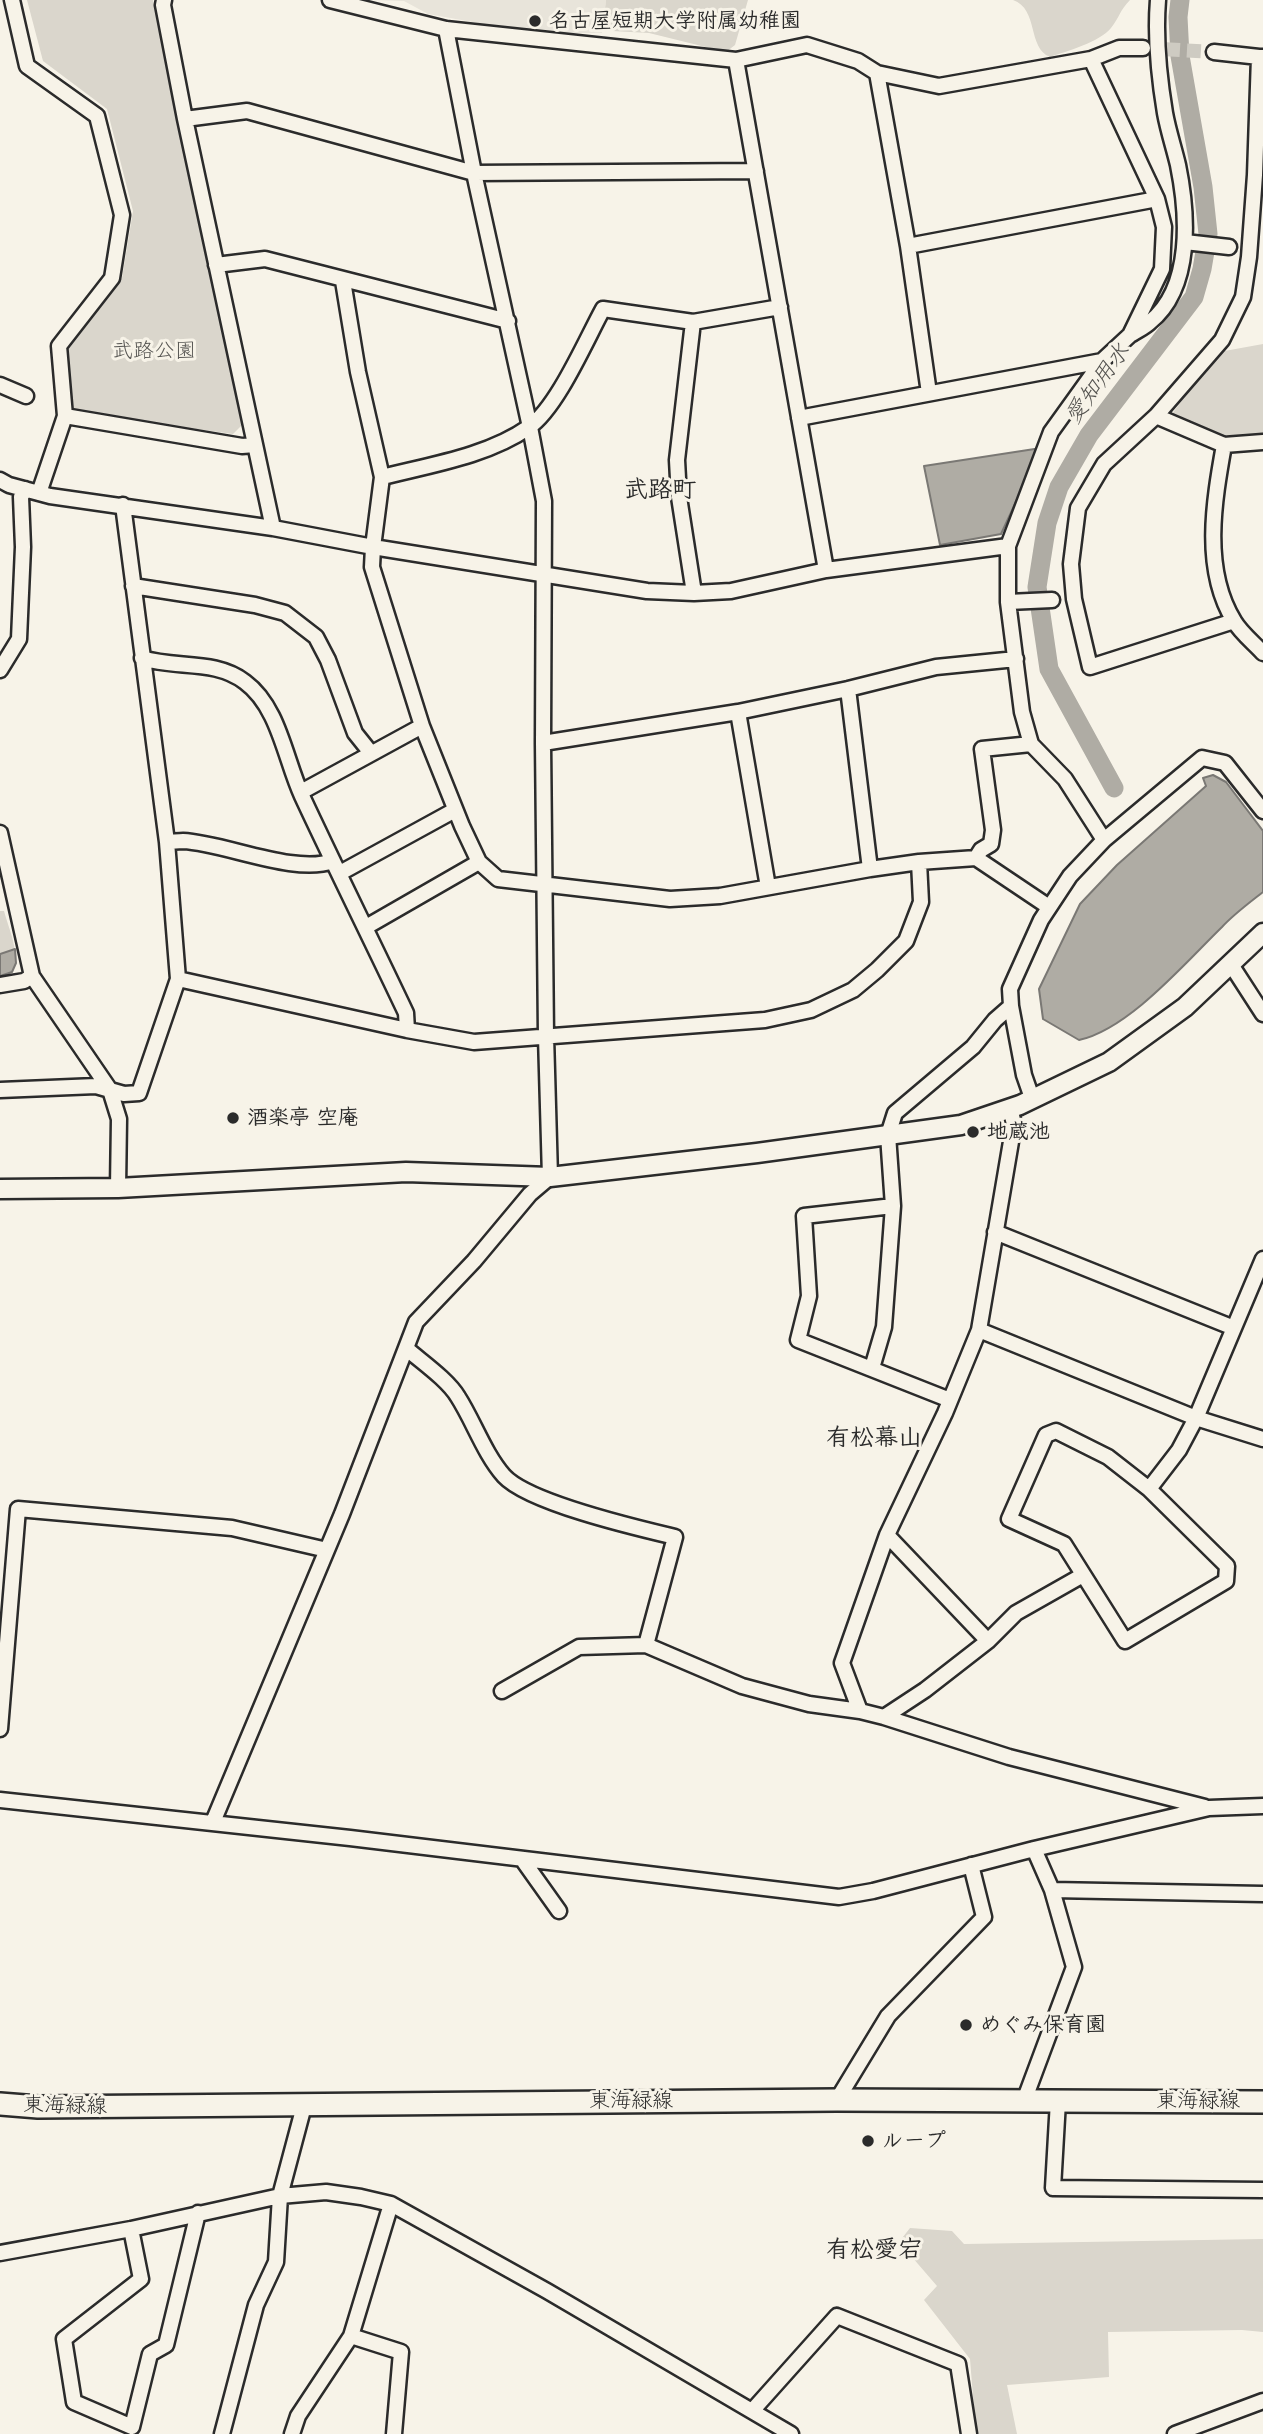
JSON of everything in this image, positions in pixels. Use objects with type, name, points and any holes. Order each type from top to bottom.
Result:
[{"type":"main road","name":"東海緑線","points":[[0,2104],[38,2107],[837,2100],[1263,2102]]},
{"type":"street","points":[[0,670],[19,639],[23,547],[21,497],[32,491],[65,416],[59,346],[112,278],[122,215],[97,116],[27,66],[12,0]]},
{"type":"street","points":[[164,0],[185,119],[273,528]]},
{"type":"street","points":[[330,0],[446,29],[736,60],[807,45],[858,61],[877,73],[939,86],[1091,59],[1119,47],[1143,48]]},
{"type":"street","points":[[1104,840],[1065,779],[1031,744],[1022,712],[1008,602],[1008,546],[1051,432],[1102,361],[1130,335],[1151,322],[1163,307],[1190,243],[1160,72],[1158,0]]},
{"type":"street","points":[[446,29],[544,501],[543,743],[550,1177]]},
{"type":"street","points":[[1214,52],[1261,57],[1249,257],[1243,297],[1222,340],[1156,416],[1104,464],[1078,508],[1071,564],[1074,599],[1090,667],[1234,621]]},
{"type":"street","points":[[1091,59],[1157,199],[1164,227],[1162,269],[1130,335]]},
{"type":"street","points":[[736,60],[826,570]]},
{"type":"street","points":[[877,73],[908,246],[929,393]]},
{"type":"street","points":[[185,119],[247,111],[474,173],[756,171]]},
{"type":"street","points":[[908,246],[1157,199]]},
{"type":"street","points":[[1190,243],[1229,247]]},
{"type":"street","points":[[216,265],[265,259],[508,321]]},
{"type":"street","points":[[343,281],[358,372],[383,477],[372,567],[422,726],[455,810],[480,862],[498,879],[670,899],[720,896],[870,869],[976,858],[1049,907]]},
{"type":"street","points":[[383,477],[475,454],[530,427],[547,408],[603,310],[693,322],[780,307]]},
{"type":"street","points":[[693,322],[677,460],[679,497],[694,593]]},
{"type":"street","points":[[799,418],[1102,361]]},
{"type":"street","points":[[0,385],[26,396]]},
{"type":"street","points":[[65,416],[243,446],[255,445]]},
{"type":"street","points":[[1156,416],[1224,445],[1263,443]]},
{"type":"street","points":[[1224,445],[1213,540],[1215,577],[1234,621],[1263,653]]},
{"type":"street","points":[[0,480],[32,491],[273,528],[647,592],[732,592],[826,570],[1008,546]]},
{"type":"street","points":[[0,1090],[96,1086],[124,1094],[139,1093],[178,979],[167,842],[123,505]]},
{"type":"street","points":[[133,586],[255,605],[285,613],[316,638],[328,660],[355,733],[372,753]]},
{"type":"street","points":[[1008,602],[1052,600]]},
{"type":"street","points":[[142,658],[156,662],[217,667],[245,681],[261,698],[272,716],[300,792],[406,1013],[407,1030]]},
{"type":"street","points":[[543,743],[738,712],[936,667],[1016,659]]},
{"type":"street","points":[[848,689],[870,869]]},
{"type":"street","points":[[738,712],[768,887]]},
{"type":"street","points":[[300,792],[422,726]]},
{"type":"street","points":[[976,858],[981,850],[990,844],[993,830],[982,748],[1031,744]]},
{"type":"street","points":[[1032,1098],[1024,1075],[1010,989],[1049,907],[1070,876],[1104,840],[1202,758],[1225,763],[1263,811]]},
{"type":"street","points":[[167,842],[184,841],[268,858],[337,867],[455,810]]},
{"type":"street","points":[[0,833],[32,976],[110,1090],[119,1119],[118,1188]]},
{"type":"street","points":[[366,927],[480,862]]},
{"type":"street","points":[[178,979],[407,1030],[474,1042],[765,1020],[811,1010],[853,990],[906,941],[921,902],[919,862]]},
{"type":"street","points":[[0,895],[15,896]]},
{"type":"street","points":[[0,1189],[118,1188],[406,1172],[550,1177],[757,1153],[961,1125],[1065,1085],[1109,1062],[1185,1007],[1263,933]]},
{"type":"street","points":[[1230,963],[1263,1014]]},
{"type":"street","points":[[0,985],[24,981],[32,976]]},
{"type":"street","points":[[872,1368],[884,1327],[893,1206],[888,1135],[895,1113],[973,1047],[995,1020],[1011,1006]]},
{"type":"street","points":[[860,1711],[842,1663],[887,1535],[950,1400],[979,1330],[1014,1124],[1010,1108]]},
{"type":"street","points":[[213,1822],[327,1550],[416,1322],[474,1261],[530,1194],[550,1177]]},
{"type":"street","points":[[893,1206],[804,1216],[809,1296],[798,1340],[950,1400]]},
{"type":"street","points":[[995,1232],[1234,1328]]},
{"type":"street","points":[[1149,1489],[1179,1450],[1196,1418],[1262,1263]]},
{"type":"street","points":[[979,1330],[1196,1418],[1263,1439]]},
{"type":"street","points":[[407,1349],[456,1394],[505,1477],[539,1497],[620,1524],[675,1536],[646,1645]]},
{"type":"street","points":[[1056,1431],[1108,1457],[1149,1489],[1227,1566],[1226,1581],[1125,1640],[1083,1575],[1064,1545],[1009,1519],[1046,1435],[1056,1431]]},
{"type":"street","points":[[0,1729],[18,1509],[232,1528],[327,1550]]},
{"type":"street","points":[[887,1535],[988,1641]]},
{"type":"street","points":[[884,1717],[925,1690],[988,1641],[1016,1613],[1083,1575]]},
{"type":"street","points":[[502,1691],[579,1647],[646,1645],[742,1686],[809,1704],[884,1717],[1009,1756],[1209,1808]]},
{"type":"street","points":[[0,1800],[213,1822],[839,1897],[873,1891],[1034,1849],[1209,1808],[1263,1806]]},
{"type":"street","points":[[1024,2101],[1074,1967],[1052,1891],[1034,1849]]},
{"type":"street","points":[[522,1859],[559,1911]]},
{"type":"street","points":[[837,2100],[888,2016],[984,1917],[971,1865]]},
{"type":"street","points":[[1052,1891],[1263,1894]]},
{"type":"street","points":[[1059,2101],[1053,2188],[1263,2190]]},
{"type":"street","points":[[222,2434],[256,2305],[276,2262],[280,2196],[304,2106]]},
{"type":"street","points":[[0,2253],[131,2229],[280,2196],[326,2192],[391,2204],[547,2291],[791,2434]]},
{"type":"street","points":[[292,2434],[298,2416],[351,2336],[391,2204]]},
{"type":"street","points":[[131,2229],[141,2279],[64,2339],[74,2402],[132,2427],[150,2354],[166,2345],[198,2213]]},
{"type":"street","points":[[752,2411],[837,2316],[958,2364],[969,2434]]},
{"type":"street","points":[[351,2336],[401,2352],[394,2434]]},
{"type":"street","points":[[1175,2434],[1263,2401]]},
{"type":"shaded area","name":"名古屋短期大学附属幼稚園","points":[[371,0],[606,0],[602,33],[534,33],[428,14],[404,1]]},
{"type":"shaded area","points":[[1041,448],[1001,534],[940,545],[924,466]]},
{"type":"shaded area","points":[[1213,775],[1226,782],[1263,831],[1263,892],[1232,918],[1174,976],[1117,1023],[1079,1040],[1043,1019],[1039,989],[1080,904],[1117,865],[1206,786],[1203,778]]},
{"type":"shaded area","points":[[15,949],[16,963],[12,972],[0,976],[0,954]]},
{"type":"green space","name":"武路公園","points":[[27,0],[153,0],[242,425],[233,434],[80,413],[72,409],[66,350],[122,278],[133,211],[107,109],[43,61]]},
{"type":"green space","points":[[606,0],[748,0],[735,45],[726,52],[649,33],[612,31],[612,28],[603,27]]},
{"type":"green space","points":[[1013,0],[1130,0],[1114,24],[1099,38],[1050,57],[1038,46],[1027,11]]},
{"type":"green space","points":[[1263,344],[1263,435],[1224,440],[1171,415],[1219,352]]},
{"type":"green space","points":[[0,911],[4,911],[15,957],[12,972],[0,976]]},
{"type":"green space","points":[[910,2228],[952,2231],[964,2244],[1263,2239],[1263,2332],[1108,2332],[1109,2377],[1007,2385],[1017,2434],[976,2434],[970,2359],[924,2300],[937,2286],[899,2242]]},
{"type":"waterway","name":"愛知用水","points":[[1114,788],[1049,669],[1037,587],[1047,523],[1059,487],[1089,435],[1194,297],[1202,269],[1208,234],[1203,187],[1180,56],[1180,0]]},
{"type":"tunnel","points":[[1145,48],[1214,52]]},
{"type":"place","name":"名古屋短期大学附属幼稚園","points":[[535,21]]},
{"type":"place","name":"酒楽亭 空庵","points":[[233,1118]]},
{"type":"place","name":"地蔵池","points":[[973,1132]]},
{"type":"place","name":"めぐみ保育園","points":[[966,2025]]},
{"type":"place","name":"ループ","points":[[868,2141]]},
{"type":"district","name":"武路町","points":[[660,490]]},
{"type":"district","name":"有松幕山","points":[[874,1438]]},
{"type":"district","name":"有松愛宕","points":[[874,2250]]}]
